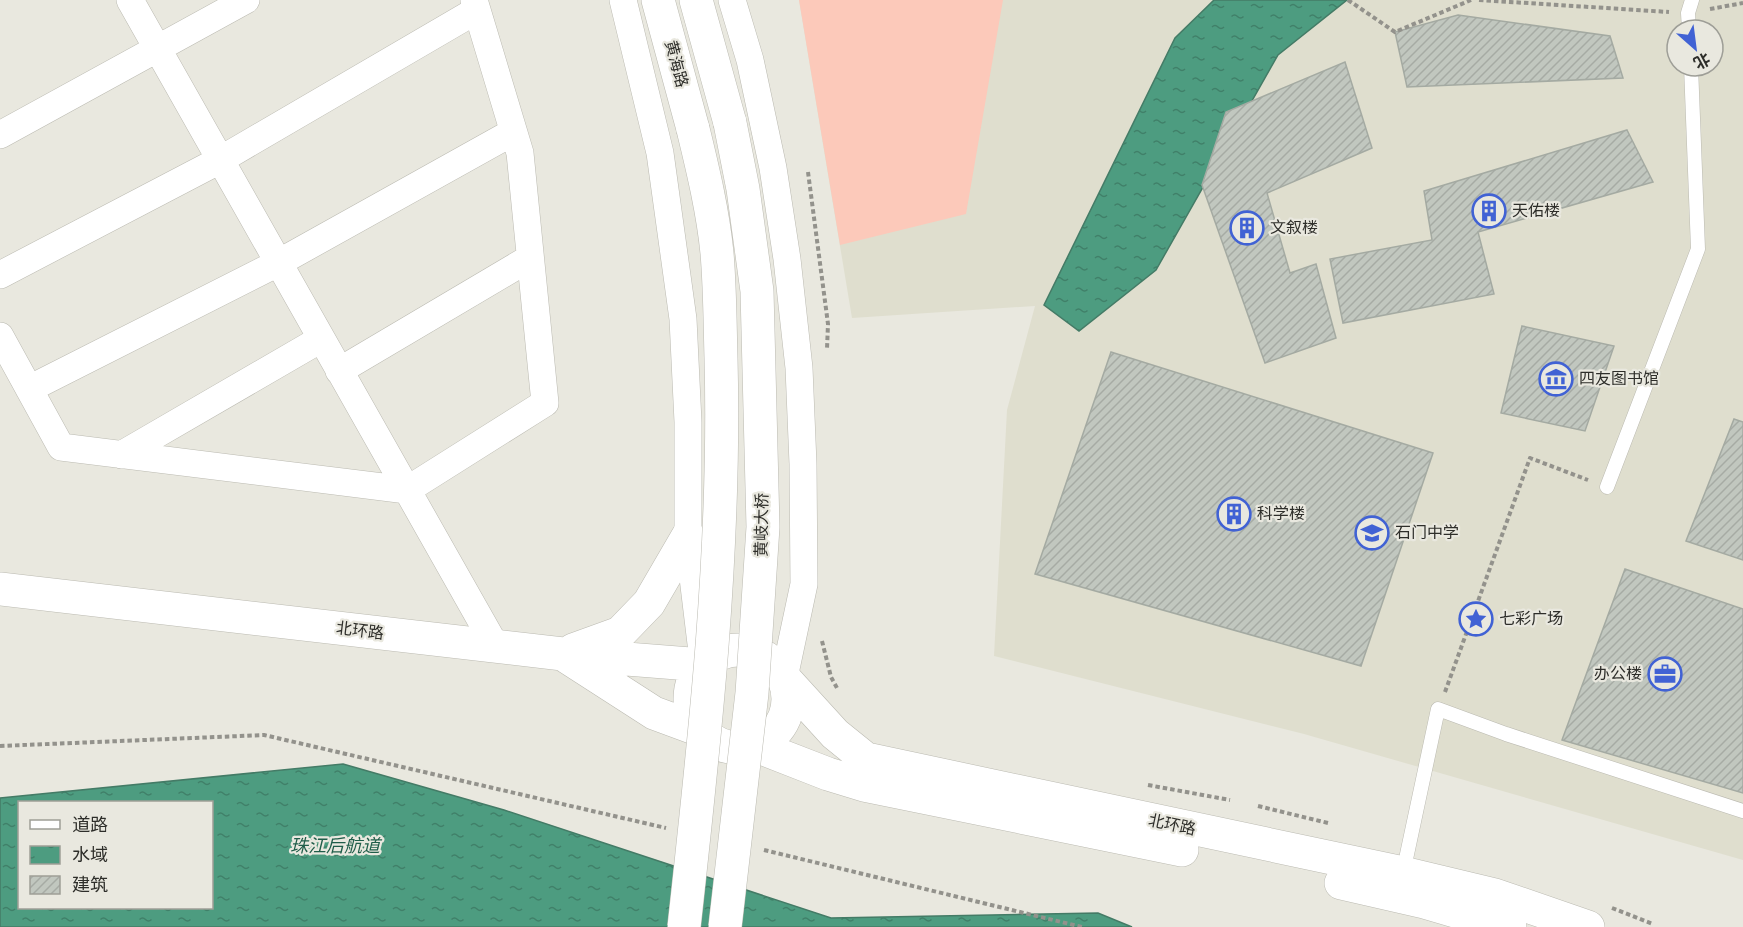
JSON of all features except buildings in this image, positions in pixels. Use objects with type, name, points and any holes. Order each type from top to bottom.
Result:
[{"type":"street","points":[[130,0],[496,647]]},
{"type":"street","points":[[0,135],[246,0]]},
{"type":"street","points":[[623,0],[660,153],[683,319],[688,422],[688,536],[703,665]]},
{"type":"street","name":"黄海路","points":[[658,0],[693,129],[717,253],[723,435],[720,534],[696,817],[684,927]]},
{"type":"street","name":"黄岐大桥","points":[[696,0],[730,123],[743,189],[757,291],[763,527],[752,693],[725,927]]},
{"type":"street","points":[[732,0],[750,60],[773,168],[787,259],[799,368],[804,584],[784,678]]},
{"type":"street","points":[[0,275],[220,160],[475,5],[520,153],[545,403],[407,490],[121,455],[61,447],[0,336]]},
{"type":"street","points":[[29,389],[278,263],[513,132]]},
{"type":"street","points":[[339,371],[530,258]]},
{"type":"street","points":[[121,455],[321,339]]},
{"type":"street","points":[[563,654],[620,633],[649,603],[688,536]]},
{"type":"street","name":"北环路","points":[[0,589],[563,654],[654,713],[700,730]]},
{"type":"street","points":[[731,650],[762,655],[775,665],[784,678],[789,702],[786,715],[775,733],[756,746],[741,749],[726,747],[712,741],[700,730],[693,718],[690,697],[695,677],[703,665],[716,655],[731,650]]},
{"type":"street","points":[[563,654],[703,665]]},
{"type":"street","name":"北环路","points":[[784,678],[835,734],[866,759],[1403,873],[1495,895],[1588,927]]},
{"type":"street","name":"北环路","points":[[756,746],[828,774],[864,785],[1326,879],[1424,902],[1510,927]]},
{"type":"lane","points":[[1607,487],[1698,249],[1691,78]]},
{"type":"lane","points":[[1403,873],[1438,709],[1506,734],[1743,812]]},
{"type":"path","points":[[1348,0],[1395,32],[1471,0]]},
{"type":"path","points":[[1479,0],[1690,7],[1743,3]]},
{"type":"path","points":[[808,171],[828,324],[827,359]]},
{"type":"path","points":[[1438,709],[1530,458],[1607,487]]},
{"type":"path","points":[[821,638],[831,677],[841,695]]},
{"type":"path","points":[[0,746],[264,735],[671,829]]},
{"type":"path","points":[[1136,783],[1230,800]]},
{"type":"path","points":[[1258,806],[1336,825]]},
{"type":"path","points":[[753,848],[1082,927]]},
{"type":"shaded area","name":"石门中学","points":[[799,0],[1743,0],[1743,860],[1304,734],[994,656],[1007,410],[1035,306],[852,318]]},
{"type":"shaded area","points":[[799,0],[1003,0],[966,214],[840,245]]},
{"type":"water","points":[[1214,0],[1347,0],[1278,55],[1156,270],[1079,331],[1044,305],[1175,38]]},
{"type":"water","name":"珠江后航道","points":[[343,764],[504,810],[831,918],[1098,913],[1132,927],[0,927],[0,798]]},
{"type":"place","name":"天佑楼","points":[[1489,211]]},
{"type":"place","name":"文叙楼","points":[[1247,228]]},
{"type":"place","name":"四友图书馆","points":[[1556,379]]},
{"type":"place","name":"科学楼","points":[[1234,514]]},
{"type":"place","name":"石门中学","points":[[1372,533]]},
{"type":"place","name":"七彩广场","points":[[1476,619]]},
{"type":"place","name":"办公楼","points":[[1665,674]]}]
